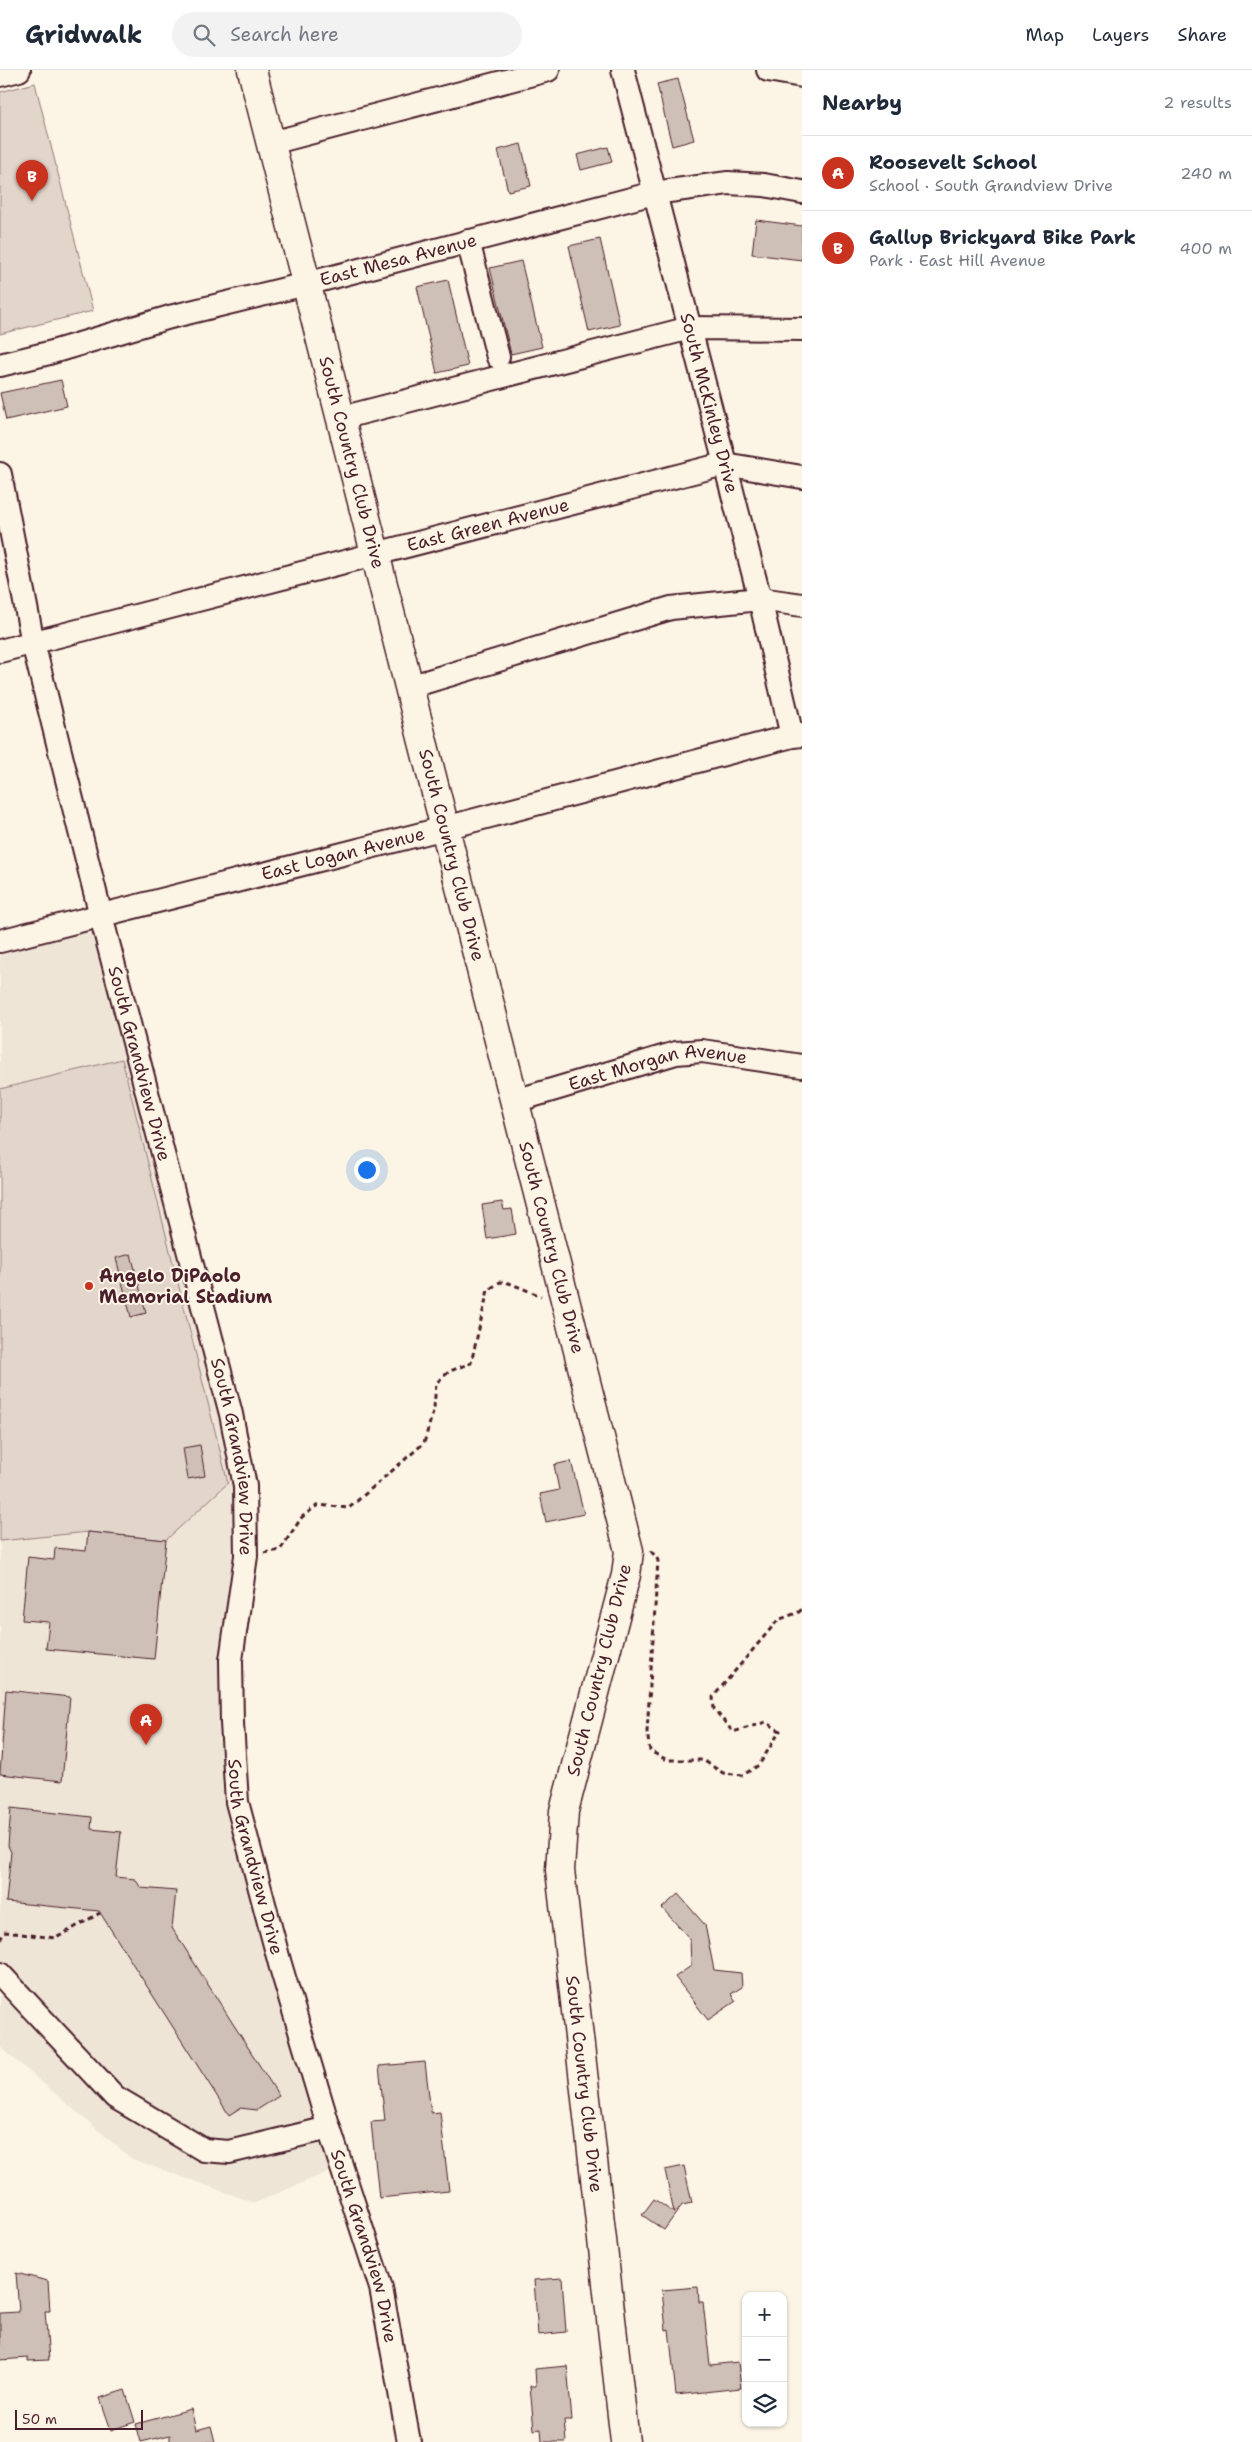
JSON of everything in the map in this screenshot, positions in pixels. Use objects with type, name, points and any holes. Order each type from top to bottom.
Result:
[{"type":"main road","name":"South Country Club Drive","points":[[252,70],[629,1551],[626,1575],[564,1811],[560,1870],[625,2442]]},
{"type":"street","points":[[0,75],[19,70]]},
{"type":"street","points":[[270,143],[548,70]]},
{"type":"street","name":"South McKinley Drive","points":[[623,70],[724,464],[797,736]]},
{"type":"street","points":[[768,70],[802,76]]},
{"type":"street","name":"East Mesa Avenue","points":[[0,365],[49,353],[170,316],[306,284],[654,193],[728,183],[802,192]]},
{"type":"street","points":[[468,241],[498,357]]},
{"type":"street","points":[[341,418],[690,328],[802,329]]},
{"type":"street","name":"East Green Avenue","points":[[0,651],[376,556],[724,464],[802,477]]},
{"type":"street","name":"South Grandview Drive","points":[[0,474],[34,642],[101,916],[231,1414],[245,1486],[246,1556],[231,1660],[232,1723],[237,1802],[280,1964],[329,2128],[381,2288],[409,2442]]},
{"type":"street","points":[[410,688],[671,608],[760,599],[802,605]]},
{"type":"street","name":"East Logan Avenue","points":[[0,942],[797,736]]},
{"type":"street","name":"East Morgan Avenue","points":[[515,1101],[676,1053],[702,1051],[802,1066]]},
{"type":"street","points":[[0,1974],[115,2097],[204,2150],[229,2152],[329,2128]]},
{"type":"path","points":[[246,1556],[280,1550],[302,1517],[318,1505],[349,1508],[424,1443],[434,1408],[436,1383],[450,1371],[471,1363],[488,1290],[500,1282],[509,1282],[553,1300],[568,1310]]},
{"type":"path","points":[[645,1545],[658,1560],[647,1732],[650,1751],[667,1760],[703,1760],[724,1773],[743,1775],[759,1765],[780,1731],[766,1722],[733,1732],[714,1709],[713,1697],[778,1620],[799,1612],[802,1608]]},
{"type":"path","points":[[0,1940],[4,1932],[56,1938],[100,1914]]},
{"type":"shaded area","points":[[35,83],[93,311],[0,334],[0,92]]},
{"type":"shaded area","points":[[101,916],[247,1482],[237,1802],[342,2166],[255,2203],[132,2159],[0,2047],[0,941]]},
{"type":"shaded area","name":"Angelo DiPaolo Memorial Stadium","points":[[122,1059],[228,1483],[166,1540],[88,1532],[0,1541],[0,1089]]},
{"type":"building","points":[[678,79],[694,140],[672,146],[657,84]]},
{"type":"building","points":[[521,144],[531,186],[508,191],[498,150]]},
{"type":"building","points":[[608,147],[612,162],[581,170],[577,155]]},
{"type":"building","points":[[756,220],[802,226],[802,260],[752,254]]},
{"type":"building","points":[[600,239],[620,325],[589,332],[569,246]]},
{"type":"building","points":[[521,261],[542,347],[511,354],[490,268]]},
{"type":"building","points":[[448,280],[468,366],[437,373],[417,287]]},
{"type":"building","points":[[61,380],[67,406],[6,420],[0,393]]},
{"type":"building","points":[[502,1202],[504,1210],[512,1209],[516,1234],[487,1239],[482,1205]]},
{"type":"building","points":[[131,1254],[146,1313],[131,1317],[116,1258]]},
{"type":"building","points":[[200,1445],[205,1476],[188,1479],[183,1448]]},
{"type":"building","points":[[571,1461],[584,1514],[546,1522],[540,1494],[559,1490],[554,1465]]},
{"type":"building","points":[[88,1532],[166,1540],[154,1659],[46,1649],[49,1622],[22,1620],[28,1557],[54,1560],[55,1548],[86,1551]]},
{"type":"building","points":[[6,1690],[70,1697],[62,1781],[0,1774]]},
{"type":"building","points":[[11,1808],[92,1817],[91,1829],[121,1832],[116,1877],[135,1879],[141,1888],[176,1891],[172,1928],[279,2096],[257,2110],[240,2108],[229,2115],[99,1911],[6,1902],[11,1852],[8,1846]]},
{"type":"building","points":[[678,1894],[705,1925],[714,1970],[741,1973],[742,1987],[731,1994],[736,2001],[708,2020],[675,1977],[691,1966],[690,1939],[662,1908]]},
{"type":"building","points":[[425,2062],[431,2113],[440,2112],[449,2191],[379,2198],[371,2122],[385,2121],[379,2066]]},
{"type":"building","points":[[684,2166],[692,2203],[682,2205],[664,2230],[642,2215],[654,2199],[674,2213],[665,2170]]},
{"type":"building","points":[[16,2273],[48,2281],[50,2311],[45,2311],[49,2360],[28,2361],[28,2358],[0,2360],[0,2313],[19,2312]]},
{"type":"building","points":[[562,2278],[566,2332],[538,2335],[534,2280]]},
{"type":"building","points":[[698,2287],[699,2302],[703,2302],[710,2365],[738,2362],[741,2388],[676,2395],[669,2329],[666,2330],[662,2290]]},
{"type":"building","points":[[567,2366],[572,2420],[564,2420],[566,2442],[542,2442],[541,2429],[534,2430],[530,2386],[536,2386],[535,2369]]},
{"type":"building","points":[[125,2390],[135,2422],[111,2430],[100,2398]]},
{"type":"building","points":[[191,2409],[196,2430],[211,2426],[215,2442],[170,2442],[170,2435],[141,2442],[136,2424]]},
{"type":"place","name":"Gallup Brickyard Bike Park","points":[[32,201]]},
{"type":"place","name":"Angelo DiPaolo Memorial Stadium","points":[[89,1286]]},
{"type":"place","name":"Roosevelt School","points":[[146,1745]]}]
